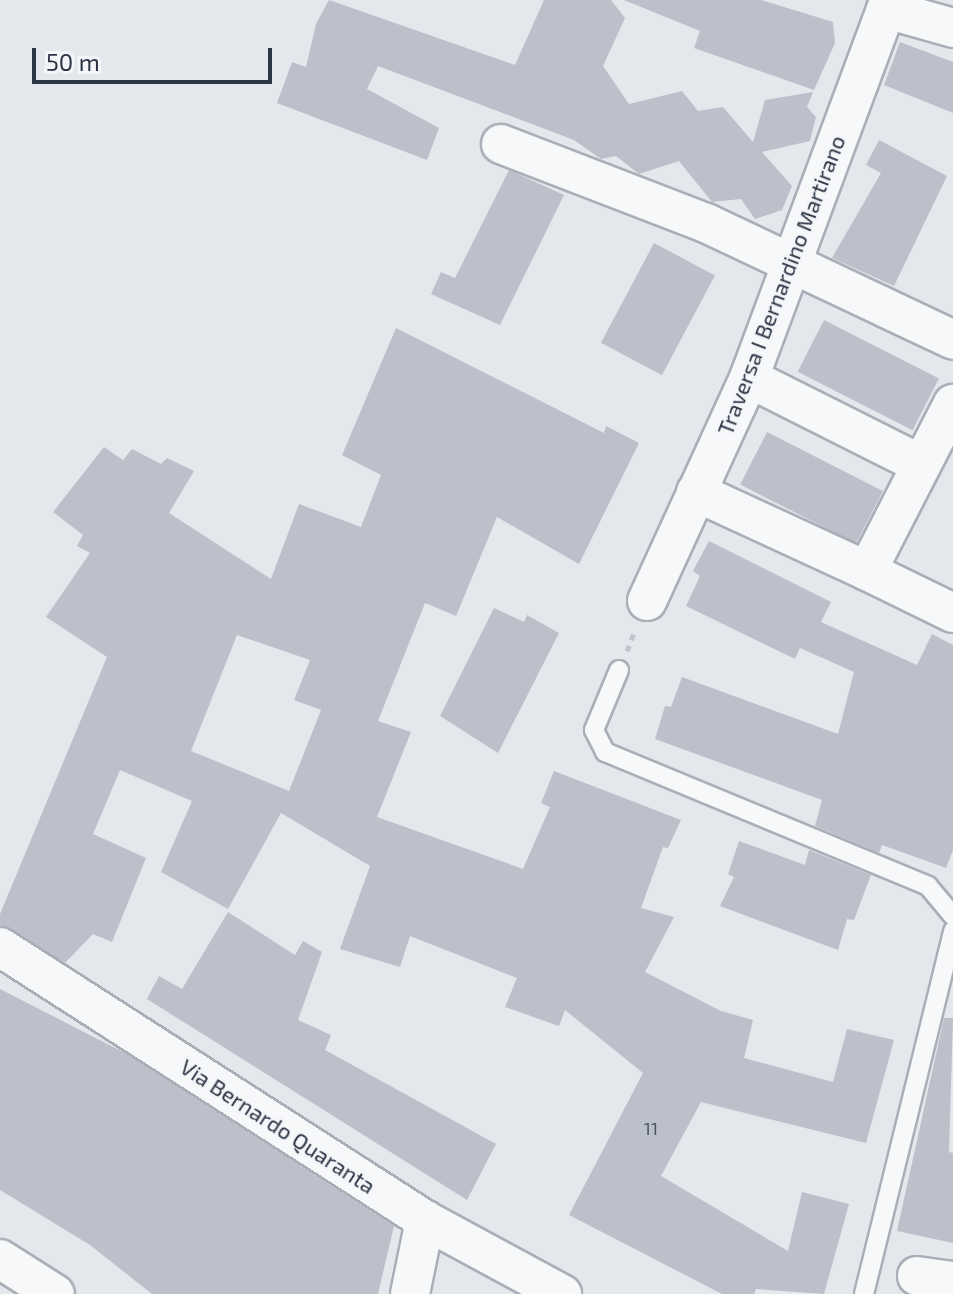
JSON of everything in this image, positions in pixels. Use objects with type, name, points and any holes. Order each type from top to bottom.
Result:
[{"type":"street","name":"Traversa I Bernardino Martirano","points":[[647,601],[749,378],[886,9],[953,28]]},
{"type":"street","points":[[501,144],[793,262],[953,340]]},
{"type":"street","points":[[749,378],[920,464]]},
{"type":"street","points":[[867,571],[953,404]]},
{"type":"street","points":[[696,492],[953,613]]},
{"type":"street","name":"Via Bernardo Quaranta","points":[[0,947],[425,1220],[562,1294]]},
{"type":"street","points":[[410,1294],[425,1220]]},
{"type":"street","points":[[0,1259],[55,1294]]},
{"type":"lane","points":[[619,670],[594,730],[605,752],[928,886],[953,916]]},
{"type":"lane","points":[[864,1294],[953,931]]},
{"type":"building","points":[[329,0],[515,65],[544,0],[611,0],[625,18],[603,66],[629,104],[682,91],[698,111],[723,107],[753,142],[765,100],[813,92],[807,107],[816,117],[810,141],[762,152],[792,186],[782,210],[755,219],[741,199],[712,202],[679,161],[639,174],[616,156],[601,159],[574,140],[378,66],[367,89],[439,128],[427,160],[277,103],[292,62],[306,67],[316,24]]},
{"type":"building","points":[[624,0],[761,0],[833,22],[835,43],[814,90],[694,48],[700,31]]},
{"type":"building","points":[[900,42],[953,62],[953,113],[884,85]]},
{"type":"building","points":[[879,140],[947,176],[894,286],[832,258],[881,173],[866,165]]},
{"type":"building","points":[[509,170],[564,195],[500,325],[431,294],[441,272],[455,278]]},
{"type":"building","points":[[654,243],[715,275],[662,375],[601,343]]},
{"type":"building","points":[[824,320],[939,379],[913,430],[798,372]]},
{"type":"building","points":[[396,328],[604,433],[606,426],[639,443],[579,564],[497,517],[456,616],[425,603],[378,721],[411,732],[377,817],[523,869],[550,807],[541,803],[554,771],[681,820],[668,848],[663,847],[641,908],[674,917],[645,972],[721,1011],[753,1020],[744,1058],[833,1082],[847,1029],[894,1040],[866,1143],[701,1102],[661,1176],[788,1251],[802,1192],[849,1204],[824,1294],[756,1289],[754,1294],[722,1294],[569,1215],[643,1073],[565,1010],[559,1026],[505,1007],[517,978],[410,936],[400,967],[340,949],[370,866],[281,813],[228,909],[161,872],[192,801],[120,770],[93,834],[146,858],[112,942],[93,934],[65,963],[0,925],[0,914],[107,657],[46,617],[90,553],[77,546],[83,535],[53,512],[104,447],[123,460],[132,449],[161,464],[167,458],[194,471],[169,513],[271,579],[299,504],[361,527],[381,475],[342,455]],"holes":[[[237,635],[310,660],[294,700],[321,710],[289,791],[191,751]]]},
{"type":"building","points":[[767,432],[883,491],[856,544],[740,485]]},
{"type":"building","points":[[709,541],[831,602],[821,622],[917,665],[932,634],[953,645],[953,850],[946,868],[882,845],[879,853],[815,826],[822,800],[655,739],[665,706],[671,707],[682,677],[838,734],[854,672],[800,648],[795,659],[686,606],[700,576],[693,571]]},
{"type":"building","points":[[494,608],[524,622],[527,615],[559,633],[498,753],[440,716]]},
{"type":"building","points":[[739,841],[805,865],[809,850],[871,875],[854,920],[847,919],[838,950],[720,906],[734,877],[728,874]]},
{"type":"building","points":[[228,912],[295,955],[303,941],[322,952],[298,1020],[331,1035],[325,1050],[496,1144],[467,1200],[147,999],[159,976],[182,989]]},
{"type":"building","points":[[0,989],[125,1053],[394,1226],[378,1294],[152,1294],[90,1245],[0,1190]]},
{"type":"building","points":[[944,1018],[953,1018],[949,1152],[953,1153],[953,1243],[897,1231]]}]
